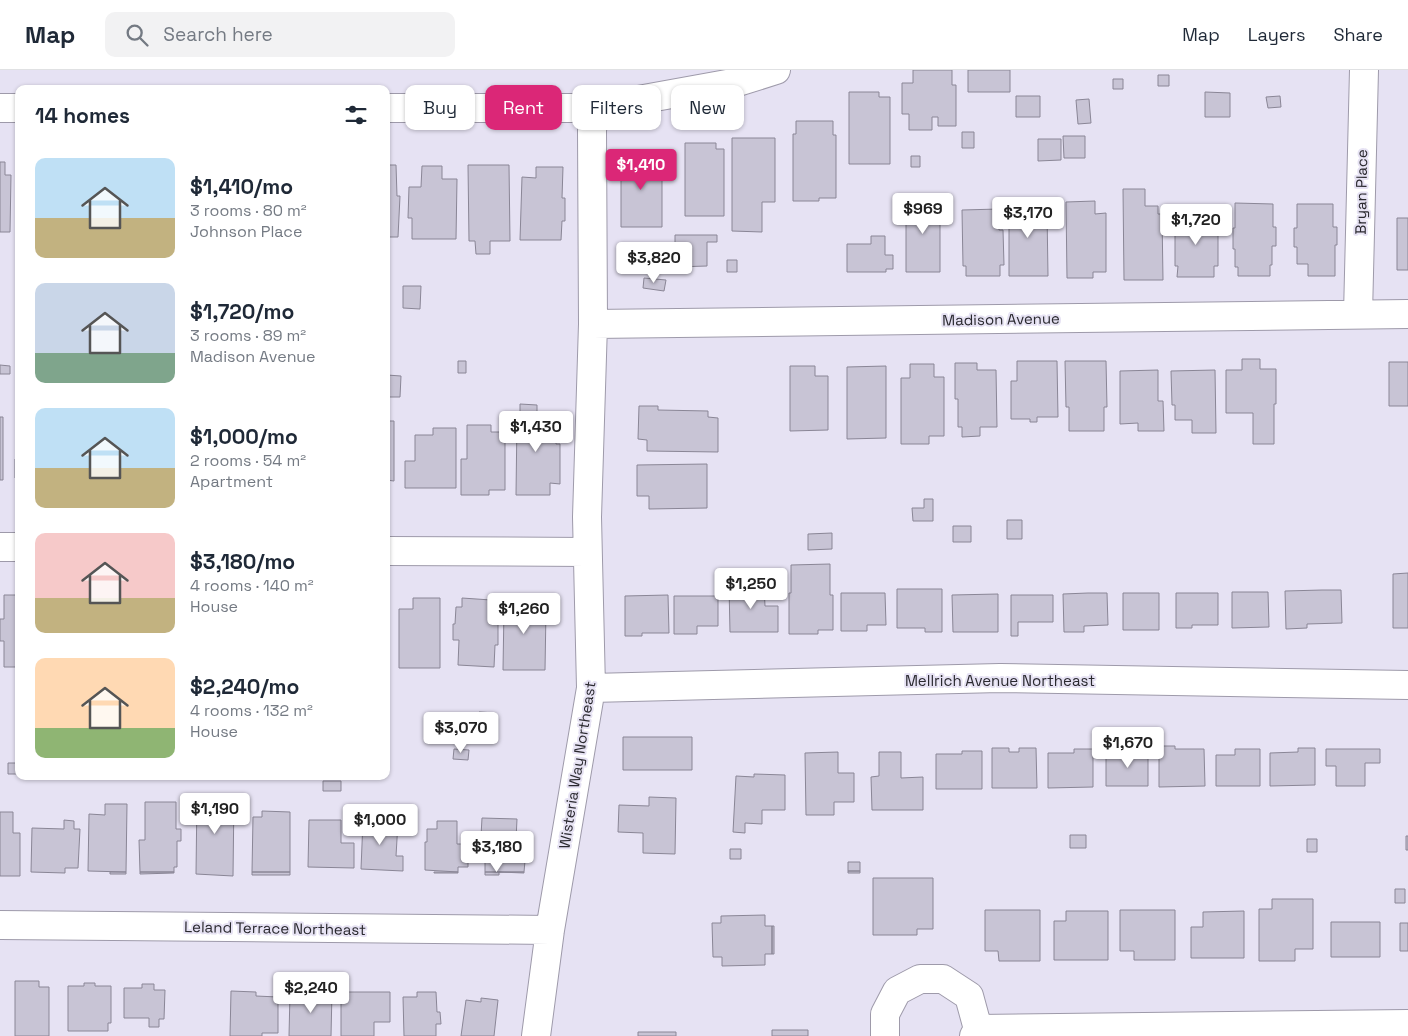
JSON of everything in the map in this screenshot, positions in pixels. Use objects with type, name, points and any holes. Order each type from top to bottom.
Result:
[{"type":"street","points":[[661,96],[738,82],[776,70]]},
{"type":"street","name":"Bryan Place","points":[[1358,314],[1364,70]]},
{"type":"street","points":[[0,108],[15,108]]},
{"type":"street","points":[[390,108],[572,108]]},
{"type":"street","name":"Wisteria Way Northeast","points":[[536,1036],[550,930],[591,688],[587,517],[593,324],[592,130]]},
{"type":"street","name":"Madison Avenue","points":[[593,324],[1408,314]]},
{"type":"street","points":[[0,547],[15,547]]},
{"type":"street","points":[[390,551],[587,552]]},
{"type":"street","name":"Mellrich Avenue Northeast","points":[[591,688],[1000,678],[1408,685]]},
{"type":"street","name":"Leland Terrace Northeast","points":[[0,925],[550,930]]},
{"type":"street","points":[[885,1036],[885,1014],[897,991],[920,979],[943,979],[969,996],[976,1032],[1408,1024]]},
{"type":"building","points":[[913,70],[952,70],[952,85],[956,85],[956,126],[938,126],[938,117],[932,117],[932,130],[909,130],[909,114],[902,114],[902,83],[913,83]]},
{"type":"building","points":[[968,70],[1010,70],[1010,92],[968,92]]},
{"type":"building","points":[[1158,75],[1169,75],[1169,86],[1158,86]]},
{"type":"building","points":[[1113,79],[1123,79],[1123,89],[1113,89]]},
{"type":"building","points":[[849,92],[879,92],[879,97],[890,97],[890,164],[849,164]]},
{"type":"building","points":[[1205,92],[1230,93],[1230,117],[1205,117]]},
{"type":"building","points":[[1016,96],[1040,96],[1040,117],[1016,117]]},
{"type":"building","points":[[1280,96],[1281,107],[1268,108],[1266,97]]},
{"type":"building","points":[[1089,99],[1091,123],[1078,124],[1076,100]]},
{"type":"building","points":[[796,121],[833,121],[833,135],[836,135],[836,198],[819,198],[819,201],[793,201],[793,134],[796,134]]},
{"type":"building","points":[[962,132],[974,132],[974,148],[962,148]]},
{"type":"building","points":[[1063,136],[1085,136],[1085,158],[1064,158]]},
{"type":"building","points":[[732,138],[775,138],[775,202],[762,202],[762,232],[732,231]]},
{"type":"building","points":[[1038,139],[1061,139],[1061,160],[1038,161]]},
{"type":"building","points":[[685,143],[716,143],[716,149],[724,149],[724,216],[685,216]]},
{"type":"building","points":[[625,152],[658,152],[658,164],[662,164],[662,227],[621,227],[621,164],[625,164]]},
{"type":"building","points":[[911,156],[920,156],[920,167],[911,167]]},
{"type":"building","points":[[0,162],[5,162],[5,175],[11,175],[10,232],[0,232]]},
{"type":"building","points":[[390,165],[396,165],[397,196],[400,196],[398,237],[390,237]]},
{"type":"building","points":[[468,165],[509,165],[510,241],[490,241],[490,254],[476,254],[475,241],[469,241]]},
{"type":"building","points":[[422,166],[442,166],[442,179],[457,179],[456,239],[412,239],[412,218],[408,218],[409,187],[421,187]]},
{"type":"building","points":[[536,167],[563,167],[562,198],[565,198],[565,221],[562,221],[561,240],[520,240],[522,177],[536,178]]},
{"type":"building","points":[[1123,189],[1145,189],[1145,206],[1158,206],[1158,214],[1162,214],[1163,280],[1124,280]]},
{"type":"building","points":[[906,198],[940,198],[940,272],[906,272]]},
{"type":"building","points":[[1009,199],[1036,199],[1036,211],[1047,211],[1048,276],[1009,276]]},
{"type":"building","points":[[1095,201],[1095,214],[1106,213],[1106,272],[1093,272],[1093,278],[1067,278],[1066,202]]},
{"type":"building","points":[[1235,203],[1273,204],[1273,227],[1276,227],[1276,246],[1272,246],[1270,276],[1238,276],[1238,267],[1235,267],[1235,249],[1233,249]]},
{"type":"building","points":[[1297,204],[1333,204],[1333,227],[1337,227],[1335,276],[1308,276],[1308,264],[1297,264],[1297,247],[1294,247],[1294,228],[1297,228]]},
{"type":"building","points":[[999,209],[999,230],[1003,230],[1004,265],[1000,265],[1000,276],[966,276],[966,266],[963,266],[962,210]]},
{"type":"building","points":[[1181,212],[1211,212],[1211,230],[1218,230],[1218,266],[1214,266],[1214,277],[1177,277],[1178,266],[1175,266],[1175,230],[1181,230]]},
{"type":"building","points":[[1397,218],[1408,218],[1408,270],[1397,270]]},
{"type":"building","points":[[675,235],[717,235],[717,242],[707,242],[707,266],[675,267]]},
{"type":"building","points":[[871,236],[885,236],[885,255],[893,255],[893,269],[886,269],[886,272],[847,272],[847,244],[871,244]]},
{"type":"building","points":[[727,260],[737,260],[737,272],[727,272]]},
{"type":"building","points":[[644,278],[666,280],[664,291],[643,288]]},
{"type":"building","points":[[403,286],[421,286],[420,309],[403,308]]},
{"type":"building","points":[[1242,359],[1260,359],[1260,369],[1276,369],[1274,444],[1253,444],[1253,413],[1226,413],[1226,370],[1242,370]]},
{"type":"building","points":[[458,361],[466,361],[466,373],[458,373]]},
{"type":"building","points":[[1017,361],[1057,361],[1058,417],[1037,417],[1037,422],[1030,422],[1030,419],[1011,419],[1011,381],[1017,381]]},
{"type":"building","points":[[1065,361],[1106,361],[1107,407],[1104,407],[1104,431],[1069,431],[1069,407],[1066,407]]},
{"type":"building","points":[[1389,362],[1408,362],[1408,406],[1389,406]]},
{"type":"building","points":[[955,363],[977,363],[977,370],[996,370],[997,427],[980,427],[980,436],[962,437],[962,427],[958,427],[958,399],[955,399]]},
{"type":"building","points":[[910,364],[934,364],[934,377],[944,377],[944,436],[929,436],[929,444],[901,444],[901,378],[910,378]]},
{"type":"building","points":[[0,365],[10,366],[10,374],[0,374]]},
{"type":"building","points":[[790,366],[815,366],[815,376],[828,376],[828,430],[790,431]]},
{"type":"building","points":[[886,366],[886,438],[847,439],[847,367]]},
{"type":"building","points":[[1158,370],[1158,401],[1163,401],[1164,431],[1138,431],[1138,423],[1120,424],[1120,371]]},
{"type":"building","points":[[1215,370],[1216,433],[1192,433],[1192,420],[1175,420],[1175,405],[1172,405],[1171,371]]},
{"type":"building","points":[[390,375],[401,376],[400,397],[390,397]]},
{"type":"building","points":[[520,404],[537,405],[537,419],[556,419],[556,444],[560,444],[560,484],[550,483],[550,495],[516,495],[517,418],[520,418]]},
{"type":"building","points":[[639,406],[658,406],[658,410],[708,411],[708,417],[718,418],[718,452],[647,451],[647,440],[638,439]]},
{"type":"building","points":[[0,417],[3,417],[3,480],[0,480]]},
{"type":"building","points":[[390,421],[394,421],[394,481],[390,480]]},
{"type":"building","points":[[467,425],[491,425],[491,432],[505,432],[505,490],[489,490],[489,495],[461,495],[461,459],[467,459]]},
{"type":"building","points":[[433,428],[456,428],[456,488],[405,488],[405,461],[415,461],[415,435],[433,435]]},
{"type":"building","points":[[707,464],[707,508],[649,509],[649,496],[637,496],[637,465]]},
{"type":"building","points":[[924,499],[933,499],[933,521],[913,521],[912,508],[924,508]]},
{"type":"building","points":[[1007,520],[1022,520],[1022,539],[1007,539]]},
{"type":"building","points":[[953,526],[971,526],[971,542],[953,542]]},
{"type":"building","points":[[832,533],[832,549],[808,550],[808,534]]},
{"type":"building","points":[[830,564],[830,595],[833,595],[833,630],[818,630],[818,634],[789,634],[791,565]]},
{"type":"building","points":[[1408,573],[1408,628],[1393,628],[1393,574]]},
{"type":"building","points":[[764,585],[765,606],[778,606],[778,632],[730,632],[729,586]]},
{"type":"building","points":[[897,589],[942,589],[942,632],[925,632],[925,628],[897,628]]},
{"type":"building","points":[[1341,590],[1342,623],[1307,624],[1307,628],[1286,629],[1285,591]]},
{"type":"building","points":[[1232,592],[1268,592],[1269,627],[1232,628]]},
{"type":"building","points":[[841,593],[885,593],[886,625],[867,625],[867,631],[841,631]]},
{"type":"building","points":[[1107,593],[1108,625],[1084,626],[1084,632],[1064,632],[1063,594]]},
{"type":"building","points":[[1123,593],[1159,593],[1159,630],[1123,630]]},
{"type":"building","points":[[1176,593],[1218,593],[1218,625],[1192,625],[1192,628],[1176,628]]},
{"type":"building","points":[[998,594],[998,632],[953,632],[952,595]]},
{"type":"building","points":[[4,595],[15,595],[15,667],[4,667],[4,641],[0,641],[0,619],[4,619]]},
{"type":"building","points":[[668,595],[669,633],[642,633],[642,636],[625,636],[625,596]]},
{"type":"building","points":[[1011,595],[1053,595],[1053,622],[1018,622],[1018,636],[1011,636]]},
{"type":"building","points":[[674,596],[718,596],[718,626],[697,626],[697,634],[674,634]]},
{"type":"building","points":[[413,598],[440,598],[440,668],[399,668],[399,609],[413,609]]},
{"type":"building","points":[[462,598],[491,600],[491,610],[496,610],[498,645],[495,645],[494,667],[458,665],[459,640],[453,640],[453,624],[455,624],[456,607],[462,607]]},
{"type":"building","points":[[508,598],[541,599],[541,610],[546,610],[545,670],[503,670],[504,608],[508,608]]},
{"type":"building","points":[[479,712],[496,713],[496,726],[479,725]]},
{"type":"building","points":[[623,737],[692,737],[692,770],[623,770]]},
{"type":"building","points":[[1159,746],[1175,746],[1175,749],[1204,749],[1205,786],[1159,787]]},
{"type":"building","points":[[992,748],[1009,748],[1009,752],[1019,752],[1019,748],[1036,748],[1037,788],[992,788]]},
{"type":"building","points":[[1298,748],[1315,748],[1315,785],[1270,786],[1270,753],[1298,752]]},
{"type":"building","points":[[454,749],[469,750],[468,760],[453,759]]},
{"type":"building","points":[[1074,749],[1093,749],[1093,787],[1048,788],[1048,753],[1074,753]]},
{"type":"building","points":[[1126,749],[1148,749],[1148,786],[1106,786],[1106,755],[1126,756]]},
{"type":"building","points":[[1235,749],[1260,749],[1260,786],[1216,786],[1216,755],[1235,755]]},
{"type":"building","points":[[1326,749],[1380,749],[1380,763],[1365,763],[1365,786],[1336,786],[1336,766],[1326,766]]},
{"type":"building","points":[[962,751],[982,751],[982,789],[936,789],[936,754],[962,754]]},
{"type":"building","points":[[838,752],[838,773],[854,773],[854,802],[834,802],[834,815],[806,815],[805,753]]},
{"type":"building","points":[[879,752],[901,752],[901,778],[923,777],[923,810],[872,810],[871,777],[879,776]]},
{"type":"building","points":[[8,763],[15,763],[15,774],[8,774]]},
{"type":"building","points":[[754,774],[785,775],[785,810],[762,810],[762,824],[745,823],[745,833],[733,832],[736,776],[754,777]]},
{"type":"building","points":[[323,781],[341,781],[341,791],[323,791]]},
{"type":"building","points":[[197,794],[234,795],[233,876],[196,874]]},
{"type":"building","points":[[649,797],[676,798],[675,854],[643,853],[643,833],[618,832],[619,805],[649,806]]},
{"type":"building","points":[[145,802],[176,802],[176,829],[181,829],[181,841],[177,841],[177,867],[174,867],[174,872],[140,872],[139,840],[145,840]]},
{"type":"building","points":[[105,804],[127,804],[126,872],[88,871],[89,814],[105,815]]},
{"type":"building","points":[[262,811],[290,812],[290,872],[252,872],[253,817],[262,817]]},
{"type":"building","points":[[0,812],[13,812],[13,833],[20,833],[20,876],[0,876]]},
{"type":"building","points":[[482,818],[517,819],[515,860],[525,861],[524,872],[485,872],[485,836],[481,836]]},
{"type":"building","points":[[64,820],[74,821],[74,829],[80,829],[78,868],[65,868],[65,873],[31,872],[32,828],[64,829]]},
{"type":"building","points":[[309,820],[341,820],[341,843],[354,843],[354,868],[308,867]]},
{"type":"building","points":[[363,820],[398,822],[396,856],[403,856],[403,871],[361,869]]},
{"type":"building","points":[[437,821],[457,821],[457,844],[468,844],[468,867],[458,867],[458,872],[425,870],[427,829],[437,829]]},
{"type":"building","points":[[1070,835],[1086,835],[1086,848],[1070,848]]},
{"type":"building","points":[[1406,836],[1408,836],[1408,850],[1406,850]]},
{"type":"building","points":[[1307,839],[1317,839],[1317,852],[1307,852]]},
{"type":"building","points":[[730,849],[741,849],[741,859],[730,859]]},
{"type":"building","points":[[848,862],[860,862],[860,871],[848,871]]},
{"type":"building","points":[[848,871],[860,871],[860,873],[848,873]]},
{"type":"building","points":[[110,872],[126,872],[126,874],[110,874]]},
{"type":"building","points":[[140,872],[174,872],[174,873],[140,874]]},
{"type":"building","points":[[252,872],[290,872],[290,875],[252,875]]},
{"type":"building","points":[[458,872],[458,873],[434,873]]},
{"type":"building","points":[[485,872],[499,872],[499,875],[485,875]]},
{"type":"building","points":[[873,878],[933,878],[933,929],[917,929],[917,935],[873,935]]},
{"type":"building","points":[[1395,889],[1405,889],[1405,903],[1395,903]]},
{"type":"building","points":[[1272,899],[1313,899],[1313,949],[1295,949],[1295,961],[1259,961],[1259,909],[1272,909]]},
{"type":"building","points":[[985,910],[1040,910],[1040,961],[999,961],[998,951],[985,951]]},
{"type":"building","points":[[1120,910],[1175,910],[1175,960],[1134,960],[1134,951],[1120,951]]},
{"type":"building","points":[[1066,911],[1108,911],[1108,960],[1054,960],[1054,921],[1066,921]]},
{"type":"building","points":[[1244,911],[1244,958],[1191,958],[1191,927],[1203,927],[1203,912]]},
{"type":"building","points":[[765,915],[765,926],[772,926],[772,954],[765,954],[765,965],[722,966],[722,957],[713,957],[712,923],[721,923],[721,916]]},
{"type":"building","points":[[1331,922],[1380,922],[1380,957],[1331,957]]},
{"type":"building","points":[[1400,923],[1408,923],[1408,951],[1400,951]]},
{"type":"building","points":[[772,926],[774,926],[774,954],[772,954]]},
{"type":"building","points":[[15,981],[39,981],[39,987],[49,987],[49,1036],[15,1036]]},
{"type":"building","points":[[84,983],[95,983],[95,986],[111,986],[111,1023],[108,1023],[108,1031],[68,1031],[68,986],[84,986]]},
{"type":"building","points":[[142,984],[154,984],[154,990],[165,990],[164,1019],[159,1019],[159,1027],[149,1027],[149,1018],[124,1018],[124,988],[142,988]]},
{"type":"building","points":[[231,991],[256,992],[256,996],[278,997],[278,1033],[262,1033],[262,1036],[230,1036]]},
{"type":"building","points":[[302,992],[332,992],[331,1036],[289,1036],[290,994],[302,994]]},
{"type":"building","points":[[341,992],[390,992],[390,1022],[374,1022],[374,1036],[341,1036]]},
{"type":"building","points":[[417,992],[436,992],[437,1012],[440,1012],[441,1024],[436,1024],[436,1036],[404,1036],[403,997],[417,997]]},
{"type":"building","points":[[481,998],[498,1000],[494,1036],[461,1036],[466,1000],[481,1002]]},
{"type":"building","points":[[772,1030],[808,1030],[808,1036],[772,1036]]},
{"type":"building","points":[[638,1032],[676,1032],[676,1036],[638,1036]]}]
